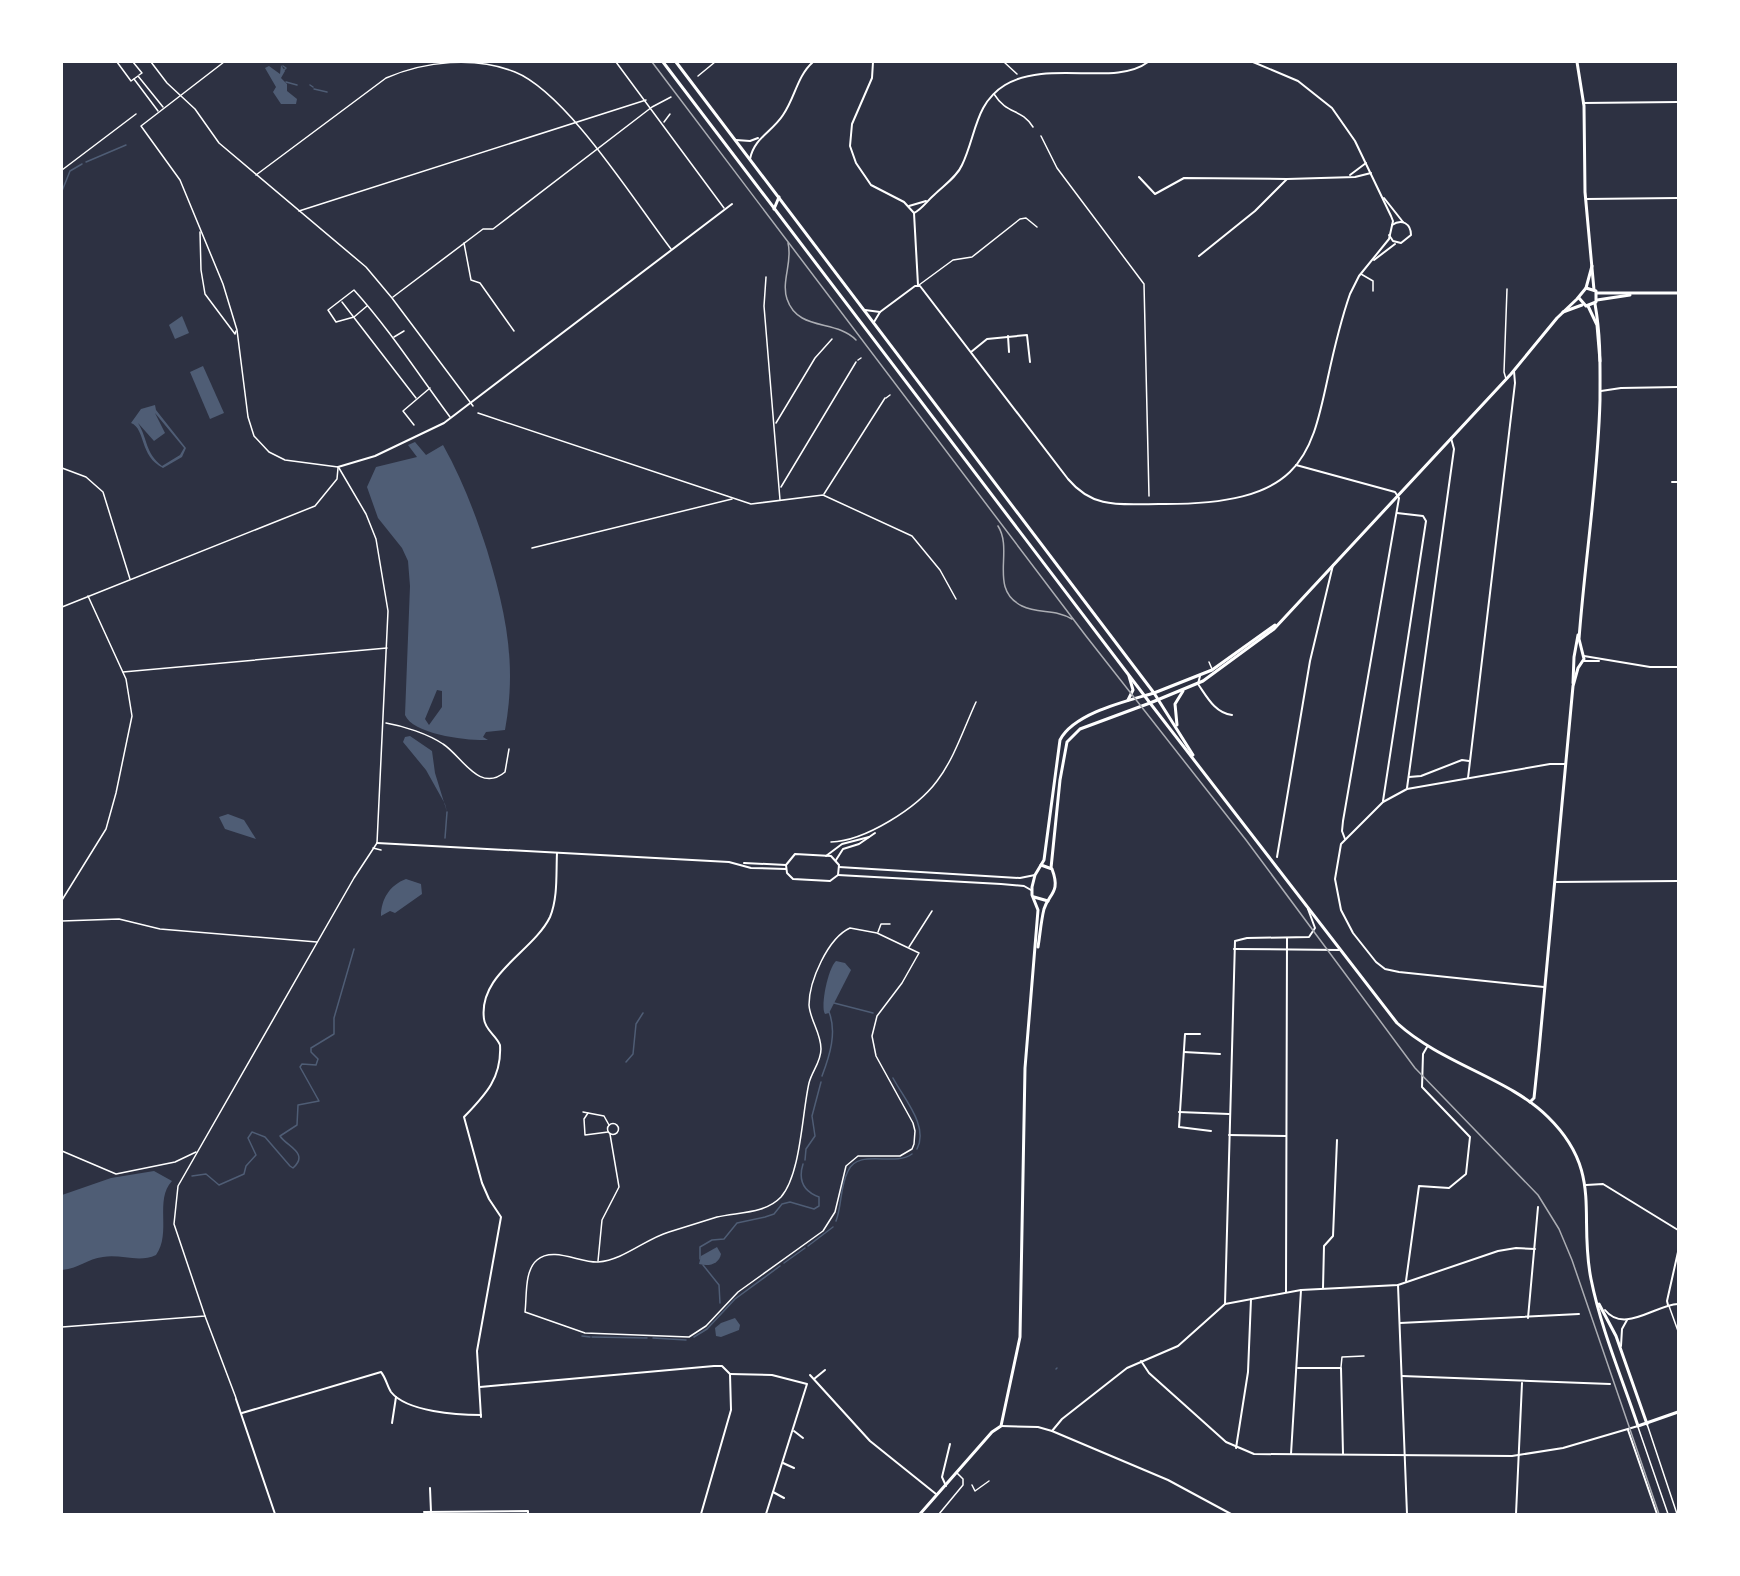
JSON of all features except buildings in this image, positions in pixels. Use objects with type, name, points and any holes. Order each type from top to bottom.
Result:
[{"type":"street","points":[[117,62],[131,81],[142,73],[133,62]]},
{"type":"street","points":[[151,62],[167,83],[195,109],[219,143],[366,267],[393,298],[473,406]]},
{"type":"street","points":[[224,62],[141,126],[180,180],[223,284],[237,330],[248,417],[257,439],[270,452],[285,460],[338,467],[375,456],[445,424],[732,204]]},
{"type":"street","points":[[255,175],[386,78],[409,68],[432,62],[460,63],[515,72],[553,97],[671,250]]},
{"type":"street","points":[[616,62],[652,107],[725,209]]},
{"type":"street","points":[[663,62],[1391,1017],[1427,1047],[1530,1102],[1548,1116],[1565,1136],[1577,1158],[1586,1185],[1589,1267],[1598,1312],[1668,1515]]},
{"type":"street","points":[[676,62],[1084,599],[1178,727],[1193,756]]},
{"type":"street","points":[[698,75],[716,62]]},
{"type":"street","points":[[742,166],[750,159],[753,146],[785,113],[800,79],[813,62]]},
{"type":"street","points":[[873,62],[873,74],[852,124],[850,138],[852,154],[871,185],[909,206],[914,213],[918,285],[1068,479],[1091,499],[1121,504],[1200,504],[1236,500],[1271,486],[1296,465],[1316,431],[1346,304],[1360,274],[1389,235],[1392,225],[1383,197],[1344,123],[1320,97],[1298,81],[1253,62]]},
{"type":"street","points":[[1004,62],[1017,74]]},
{"type":"street","points":[[914,213],[962,167],[980,112],[994,93],[1010,82],[1034,75],[1132,71],[1148,62]]},
{"type":"street","points":[[1530,1102],[1534,1092],[1555,882],[1574,686],[1574,657],[1580,627],[1594,512],[1600,391],[1600,326],[1586,199],[1583,103],[1577,62]]},
{"type":"street","points":[[138,76],[164,108]]},
{"type":"street","points":[[134,79],[159,112]]},
{"type":"street","points":[[994,93],[1004,108],[1022,114],[1033,127]]},
{"type":"street","points":[[393,298],[483,229],[493,229],[652,107],[671,97]]},
{"type":"street","points":[[299,211],[646,100]]},
{"type":"street","points":[[1583,103],[1678,102]]},
{"type":"street","points":[[62,170],[136,114]]},
{"type":"street","points":[[663,123],[670,114]]},
{"type":"street","points":[[1041,136],[1057,168],[1144,284],[1149,496]]},
{"type":"street","points":[[736,140],[750,141],[761,137]]},
{"type":"street","points":[[1347,177],[1366,163]]},
{"type":"street","points":[[1139,177],[1155,194],[1184,178],[1287,179],[1347,177],[1371,173]]},
{"type":"street","points":[[1199,256],[1256,211],[1287,179]]},
{"type":"street","points":[[758,187],[766,180]]},
{"type":"street","points":[[774,209],[779,197]]},
{"type":"street","points":[[1371,261],[1398,243],[1405,242],[1410,236],[1410,228],[1383,197]]},
{"type":"street","points":[[1586,199],[1678,198]]},
{"type":"street","points":[[909,206],[927,201]]},
{"type":"street","points":[[874,324],[873,319],[880,312],[953,260],[972,257],[1020,219],[1026,218],[1037,227]]},
{"type":"street","points":[[1392,225],[1403,222]]},
{"type":"street","points":[[200,231],[201,270],[205,294],[235,334],[237,330]]},
{"type":"street","points":[[1389,235],[1398,243]]},
{"type":"street","points":[[464,243],[471,280],[480,283],[514,331]]},
{"type":"street","points":[[1036,956],[1045,908],[1055,886],[1051,868],[1057,805],[1067,742],[1080,729],[1198,684],[1251,648],[1276,625],[1506,380],[1586,288],[1592,266]]},
{"type":"street","points":[[1360,274],[1373,281],[1373,291]]},
{"type":"street","points":[[766,277],[764,306],[780,500]]},
{"type":"street","points":[[1586,288],[1635,294],[1678,293]]},
{"type":"street","points":[[368,306],[354,317],[336,321],[328,310],[354,290],[368,306],[394,337],[451,418]]},
{"type":"street","points":[[1506,290],[1504,371],[1506,380]]},
{"type":"street","points":[[1563,312],[1635,294]]},
{"type":"street","points":[[1579,297],[1597,325],[1601,363]]},
{"type":"street","points":[[340,300],[416,398]]},
{"type":"street","points":[[862,309],[872,313],[880,312]]},
{"type":"street","points":[[394,337],[404,331]]},
{"type":"street","points":[[1008,336],[1009,352]]},
{"type":"street","points":[[971,352],[987,339],[1029,336],[1030,362]]},
{"type":"street","points":[[774,425],[815,358],[832,339]]},
{"type":"street","points":[[780,489],[857,361],[861,358]]},
{"type":"street","points":[[1468,778],[1468,761],[1499,529],[1515,383],[1514,371]]},
{"type":"street","points":[[1600,391],[1621,388],[1678,387]]},
{"type":"street","points":[[414,425],[403,411],[430,388]]},
{"type":"street","points":[[823,495],[885,398],[890,395]]},
{"type":"street","points":[[478,413],[751,504],[823,495],[912,536],[940,570],[956,599]]},
{"type":"street","points":[[942,430],[951,424]]},
{"type":"street","points":[[1407,789],[1454,449],[1451,438]]},
{"type":"street","points":[[1296,465],[1395,492],[1398,495]]},
{"type":"street","points":[[62,607],[315,506],[337,479],[338,467]]},
{"type":"street","points":[[275,1515],[242,1413],[176,1233],[173,1216],[178,1186],[196,1152],[377,843],[384,723],[387,604],[378,545],[366,514],[338,467]]},
{"type":"street","points":[[62,468],[86,477],[103,492],[130,580]]},
{"type":"street","points":[[1672,482],[1678,482]]},
{"type":"street","points":[[1346,839],[1342,831],[1367,670],[1397,513],[1398,495]]},
{"type":"street","points":[[532,548],[734,498]]},
{"type":"street","points":[[1383,802],[1426,521],[1423,516],[1397,513]]},
{"type":"street","points":[[1278,857],[1310,661],[1334,564]]},
{"type":"street","points":[[62,900],[106,829],[132,716],[129,692],[122,672],[88,596]]},
{"type":"street","points":[[1076,606],[1084,599]]},
{"type":"street","points":[[1001,1426],[1020,1337],[1025,1068],[1036,956],[1038,908],[1032,890],[1035,875],[1041,865],[1060,740],[1068,728],[1078,721],[1212,670],[1276,625]]},
{"type":"street","points":[[1574,686],[1582,658],[1580,627]]},
{"type":"street","points":[[122,672],[387,648]]},
{"type":"street","points":[[1576,653],[1582,658],[1602,661],[1663,669],[1678,667]]},
{"type":"street","points":[[1575,662],[1582,658]]},
{"type":"street","points":[[1209,662],[1212,670]]},
{"type":"street","points":[[1124,703],[1133,690],[1128,674]]},
{"type":"street","points":[[1198,684],[1200,676]]},
{"type":"street","points":[[1198,684],[1219,711],[1232,715]]},
{"type":"street","points":[[1178,727],[1175,705],[1183,691]]},
{"type":"street","points":[[831,842],[874,830],[928,791],[944,770],[976,702]]},
{"type":"street","points":[[384,723],[443,744],[465,767],[483,776],[497,777],[505,772],[509,749]]},
{"type":"street","points":[[1408,777],[1421,776],[1462,760],[1468,761]]},
{"type":"street","points":[[1544,987],[1399,972],[1381,966],[1353,933],[1337,900],[1336,874],[1341,844],[1383,802],[1407,789],[1552,764],[1565,764]]},
{"type":"street","points":[[836,860],[843,849],[859,844],[875,833]]},
{"type":"street","points":[[826,855],[842,844],[869,837]]},
{"type":"street","points":[[377,843],[786,865]]},
{"type":"street","points":[[372,848],[381,850]]},
{"type":"street","points":[[242,1413],[377,1372],[383,1373],[388,1387],[396,1397],[418,1407],[445,1413],[481,1416],[477,1351],[501,1217],[482,1183],[464,1117],[492,1085],[499,1069],[500,1045],[486,1027],[484,1003],[496,980],[540,931],[551,913],[555,900],[557,853]]},
{"type":"street","points":[[838,875],[839,867],[836,860],[826,855],[795,854],[786,865],[789,876],[797,880],[830,881],[838,875],[1024,886],[1032,890]]},
{"type":"street","points":[[741,864],[751,868],[786,869]]},
{"type":"street","points":[[1041,865],[1051,868]]},
{"type":"street","points":[[839,867],[1025,878],[1035,875]]},
{"type":"street","points":[[898,871],[898,879]]},
{"type":"street","points":[[966,882],[967,875]]},
{"type":"street","points":[[1555,882],[1678,881]]},
{"type":"street","points":[[1033,897],[1042,901],[1050,901]]},
{"type":"street","points":[[1225,1304],[1234,949],[1238,938],[1306,938],[1313,933],[1315,926],[1310,918],[1308,906]]},
{"type":"street","points":[[909,947],[932,911]]},
{"type":"street","points":[[62,921],[119,919],[160,929],[317,942]]},
{"type":"street","points":[[877,933],[881,924],[890,924]]},
{"type":"street","points":[[850,928],[877,933],[909,947],[919,952],[902,983],[877,1016],[872,1036],[876,1056],[913,1123],[916,1138],[912,1149],[900,1156],[866,1156],[852,1160],[843,1170],[835,1212],[823,1231],[738,1292],[706,1326],[688,1337],[585,1333],[525,1312],[530,1272],[540,1258],[553,1254],[598,1262],[616,1258],[668,1232],[717,1218],[761,1209],[780,1197],[790,1179],[806,1095],[820,1055],[819,1039],[809,1006],[813,984],[828,947],[839,933],[850,928]]},
{"type":"street","points":[[1286,1292],[1287,938]]},
{"type":"street","points":[[1234,949],[1338,950]]},
{"type":"street","points":[[1200,1034],[1185,1034],[1179,1112],[1180,1129],[1211,1131]]},
{"type":"street","points":[[1406,1281],[1419,1186],[1449,1188],[1466,1174],[1470,1137],[1422,1087],[1423,1054],[1427,1047]]},
{"type":"street","points":[[1183,1052],[1220,1054]]},
{"type":"street","points":[[1678,1103],[1678,1108]]},
{"type":"street","points":[[583,1112],[604,1116],[609,1125],[619,1187],[603,1220],[598,1262]]},
{"type":"street","points":[[1179,1112],[1229,1114]]},
{"type":"street","points":[[588,1113],[584,1119],[585,1135],[615,1134],[618,1129],[615,1124],[609,1125]]},
{"type":"street","points":[[1229,1135],[1286,1136]]},
{"type":"street","points":[[1323,1288],[1323,1246],[1333,1236],[1337,1140]]},
{"type":"street","points":[[62,1151],[106,1171],[120,1173],[175,1162],[196,1152]]},
{"type":"street","points":[[1586,1185],[1603,1184],[1678,1230]]},
{"type":"street","points":[[1528,1318],[1538,1207]]},
{"type":"street","points":[[1052,1431],[1065,1416],[1126,1369],[1178,1346],[1225,1304],[1301,1290],[1398,1285],[1498,1251],[1516,1248],[1535,1249]]},
{"type":"street","points":[[1678,1252],[1667,1301],[1678,1331]]},
{"type":"street","points":[[1398,1285],[1407,1515]]},
{"type":"street","points":[[1291,1454],[1301,1290]]},
{"type":"street","points":[[1236,1448],[1248,1372],[1251,1299]]},
{"type":"street","points":[[1598,1303],[1615,1319],[1627,1320],[1678,1304]]},
{"type":"street","points":[[1605,1310],[1621,1349],[1677,1515]]},
{"type":"street","points":[[1400,1323],[1579,1314]]},
{"type":"street","points":[[62,1327],[205,1316]]},
{"type":"street","points":[[1621,1349],[1623,1328],[1627,1320]]},
{"type":"street","points":[[1343,1454],[1342,1357],[1364,1356]]},
{"type":"street","points":[[1141,1361],[1149,1373],[1225,1441],[1236,1448],[1254,1454],[1500,1456],[1563,1448],[1615,1431],[1628,1430],[1678,1412]]},
{"type":"street","points":[[479,1387],[723,1366],[730,1374],[730,1410],[701,1515]]},
{"type":"street","points":[[1297,1368],[1341,1368]]},
{"type":"street","points":[[814,1379],[825,1370]]},
{"type":"street","points":[[730,1374],[767,1375],[806,1383],[794,1431],[766,1515]]},
{"type":"street","points":[[810,1375],[870,1442],[938,1495]]},
{"type":"street","points":[[1402,1376],[1610,1384]]},
{"type":"street","points":[[1516,1515],[1522,1382]]},
{"type":"street","points":[[392,1423],[396,1397]]},
{"type":"street","points":[[920,1515],[992,1432],[1001,1426],[1038,1427],[1052,1431],[1168,1480],[1231,1515]]},
{"type":"street","points":[[1628,1430],[1657,1515]]},
{"type":"street","points":[[794,1431],[803,1438]]},
{"type":"street","points":[[945,1486],[941,1479],[950,1444]]},
{"type":"street","points":[[783,1463],[794,1468]]},
{"type":"street","points":[[939,1515],[964,1482],[957,1473]]},
{"type":"street","points":[[972,1485],[975,1491],[989,1481]]},
{"type":"street","points":[[430,1488],[431,1512]]},
{"type":"street","points":[[774,1492],[784,1498]]},
{"type":"street","points":[[424,1512],[528,1511],[528,1515]]},
{"type":"water","points":[[281,65],[285,71],[281,78],[287,84],[287,91],[297,99],[296,104],[281,104],[273,92],[276,87],[265,68],[269,66],[280,74]]},
{"type":"water","points":[[182,316],[189,333],[175,339],[169,325]]},
{"type":"water","points":[[203,366],[224,413],[210,419],[190,372]]},
{"type":"water","points":[[155,405],[156,410],[186,448],[182,457],[163,468],[155,463],[146,450],[136,426],[131,423],[141,409]],"holes":[[[155,413],[184,448],[180,455],[162,466],[152,456],[138,423],[154,441],[165,433]]]},
{"type":"water","points":[[415,442],[426,455],[443,445],[473,509],[500,595],[508,639],[510,683],[505,730],[486,732],[483,737],[488,740],[456,738],[430,732],[410,722],[405,715],[410,586],[408,561],[402,548],[378,518],[367,487],[376,467],[417,457],[408,445]],"holes":[[[437,690],[442,691],[442,707],[429,725],[425,719]]]},
{"type":"water","points":[[410,736],[432,751],[435,773],[444,802],[426,770],[403,742],[405,737]]},
{"type":"water","points":[[228,814],[244,820],[256,839],[225,829],[219,817]]},
{"type":"water","points":[[406,879],[421,884],[422,894],[395,913],[390,911],[381,916],[388,893],[395,885]]},
{"type":"water","points":[[836,961],[845,963],[851,970],[829,1013],[825,1014],[823,1004],[826,988],[830,971]]},
{"type":"water","points":[[154,1171],[172,1181],[164,1197],[163,1237],[156,1255],[143,1258],[103,1257],[62,1270],[62,1195],[111,1178]]},
{"type":"water","points":[[717,1247],[721,1254],[716,1262],[710,1265],[699,1264],[701,1256]]},
{"type":"water","points":[[735,1318],[740,1325],[739,1330],[721,1337],[716,1336],[715,1328]]},
{"type":"waterway","points":[[283,66],[286,68],[284,70]]},
{"type":"waterway","points":[[286,82],[297,85]]},
{"type":"waterway","points":[[314,89],[327,92]]},
{"type":"waterway","points":[[86,162],[126,145]]},
{"type":"waterway","points":[[62,191],[70,171],[82,164]]},
{"type":"waterway","points":[[445,838],[447,812]]},
{"type":"waterway","points":[[192,1176],[206,1174],[219,1185],[244,1174],[246,1166],[256,1155],[248,1138],[252,1132],[265,1137],[290,1166],[293,1168],[298,1163],[298,1154],[280,1136],[297,1125],[298,1105],[319,1101],[300,1067],[302,1064],[316,1065],[318,1059],[311,1052],[311,1048],[334,1034],[334,1018],[354,949]]},
{"type":"waterway","points":[[834,1003],[873,1013]]},
{"type":"waterway","points":[[822,1076],[830,1052],[832,1036],[829,1012]]},
{"type":"waterway","points":[[626,1062],[633,1054],[636,1024],[643,1013]]},
{"type":"waterway","points":[[893,1078],[918,1122],[920,1140],[917,1149]]},
{"type":"waterway","points":[[805,1160],[806,1149],[815,1136],[812,1116],[821,1082]]},
{"type":"waterway","points":[[836,1221],[844,1183],[853,1164],[860,1160],[896,1159],[912,1154]]},
{"type":"waterway","points":[[700,1259],[700,1247],[712,1240],[724,1239],[737,1223],[774,1214],[782,1204],[790,1202],[814,1209],[819,1206],[819,1197],[809,1192],[803,1184],[801,1175],[803,1164]]},
{"type":"waterway","points":[[808,1246],[833,1227]]},
{"type":"waterway","points":[[784,1263],[805,1248]]},
{"type":"waterway","points":[[703,1265],[719,1285],[720,1303]]},
{"type":"waterway","points":[[694,1337],[707,1329],[735,1299],[780,1266]]},
{"type":"waterway","points":[[582,1336],[590,1337]]},
{"type":"waterway","points":[[592,1337],[647,1338]]},
{"type":"waterway","points":[[653,1338],[686,1340]]},
{"type":"tram line","points":[[652,62],[1086,636],[1246,840],[1415,1068],[1538,1195],[1559,1229],[1572,1260],[1659,1514]]},
{"type":"tram line","points":[[788,243],[786,292],[792,309],[808,321],[838,329],[856,340]]},
{"type":"tram line","points":[[998,526],[1004,547],[1004,580],[1006,590],[1012,599],[1022,606],[1060,614],[1072,619]]}]
